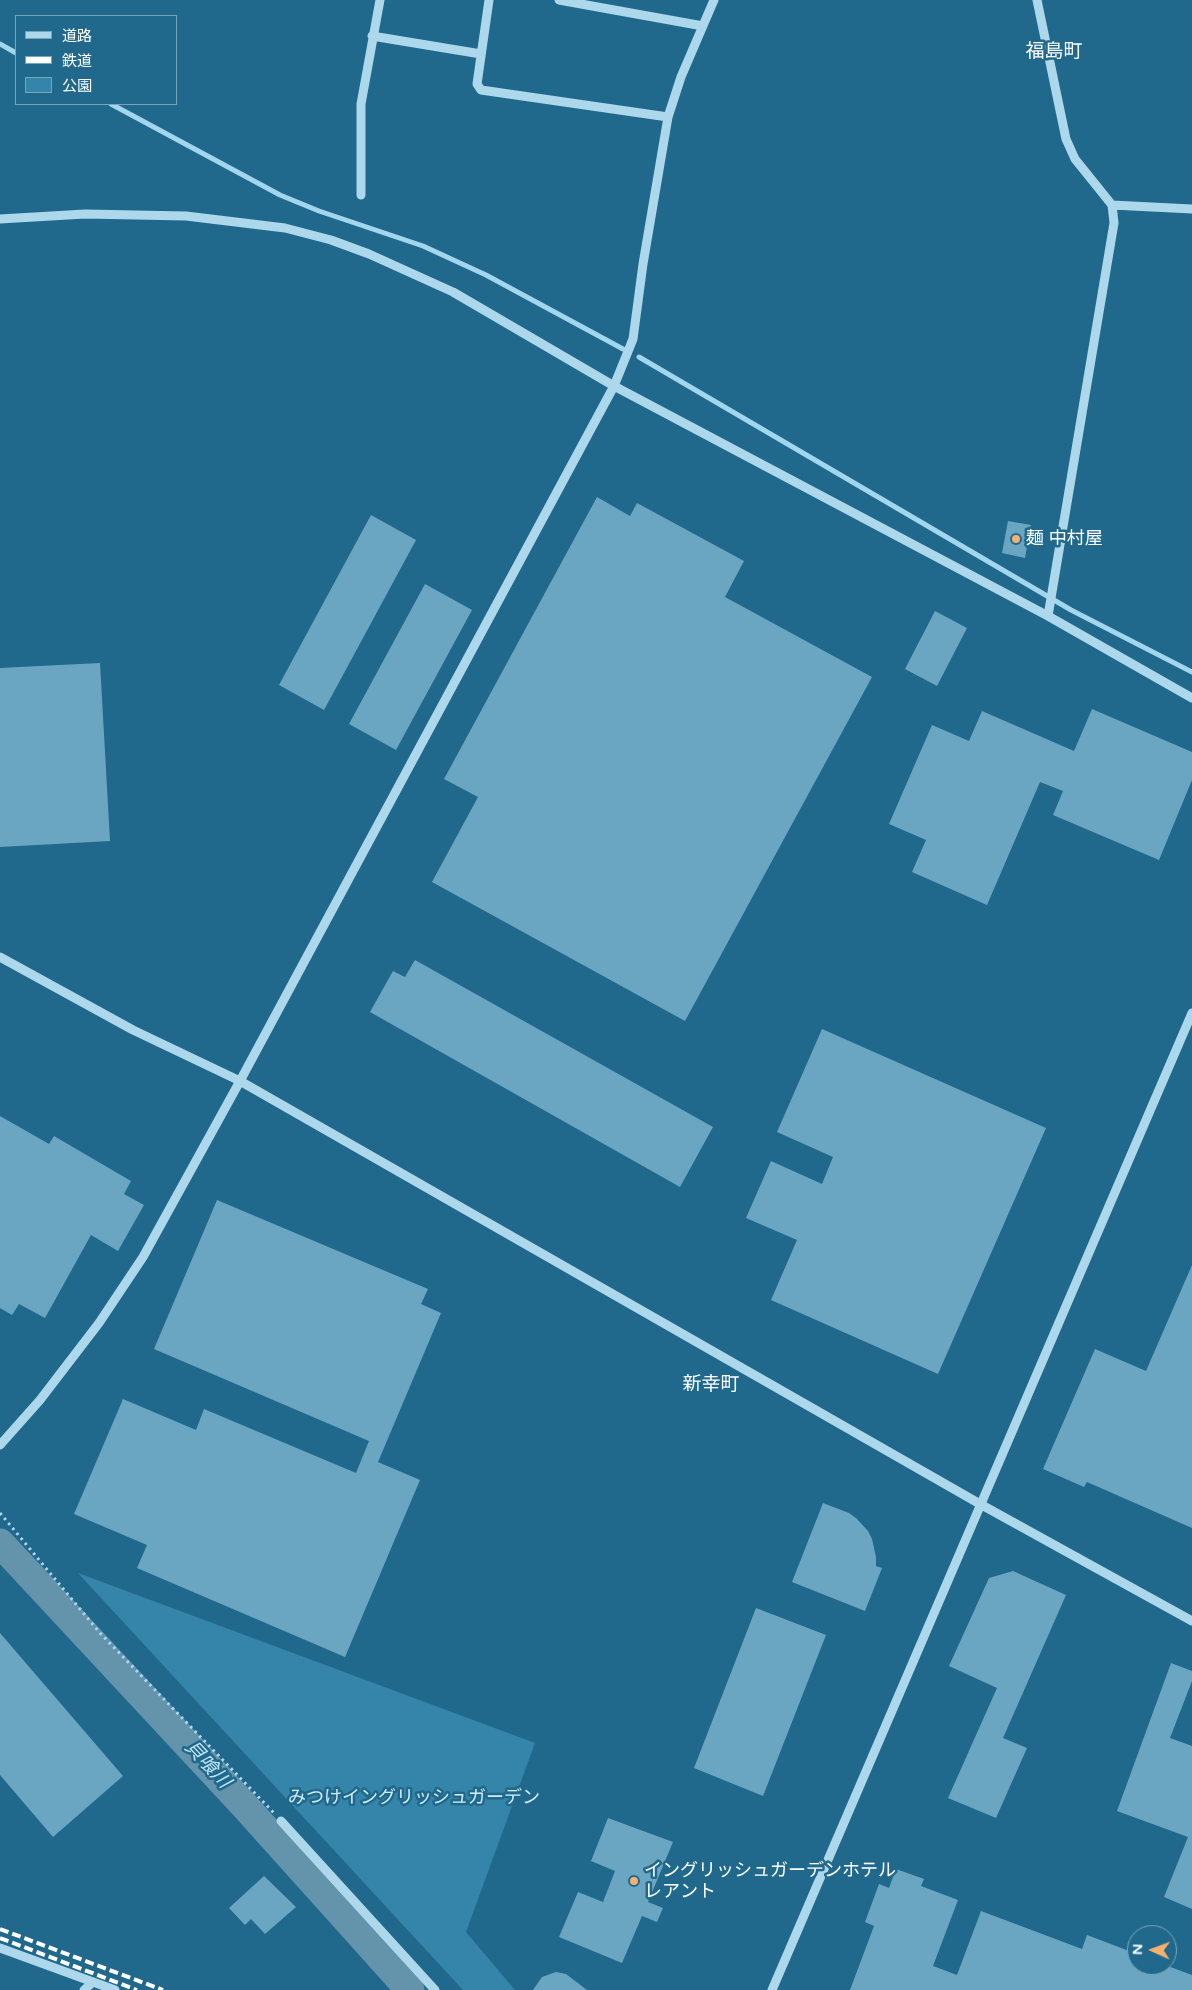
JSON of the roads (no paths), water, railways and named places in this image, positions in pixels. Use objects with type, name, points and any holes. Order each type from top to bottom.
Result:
[{"type":"street","points":[[361,195],[361,104],[380,0]]},
{"type":"street","points":[[489,0],[477,84],[481,90],[668,117]]},
{"type":"street","points":[[559,0],[702,26]]},
{"type":"street","points":[[0,1445],[40,1400],[99,1323],[143,1257],[240,1081],[614,386],[633,339],[643,264],[668,117],[681,77],[714,0]]},
{"type":"street","points":[[1037,0],[1066,139],[1075,159],[1112,205],[1114,223],[1048,616]]},
{"type":"street","points":[[372,36],[482,54]]},
{"type":"street","points":[[1112,205],[1192,209]]},
{"type":"street","points":[[0,219],[85,214],[186,216],[285,228],[331,240],[395,265],[453,292],[614,386],[1048,616],[1192,698]]},
{"type":"street","points":[[0,957],[133,1030],[240,1081],[980,1504],[1192,1621]]},
{"type":"street","points":[[772,1990],[1192,1013]]},
{"type":"street","points":[[281,1821],[435,1990]]},
{"type":"street","points":[[0,1948],[115,1990]]},
{"type":"street","points":[[84,1990],[93,1982]]},
{"type":"waterway","points":[[0,44],[15,52]]},
{"type":"waterway","points":[[113,105],[280,195],[319,211],[423,246],[486,275],[623,349]]},
{"type":"waterway","points":[[639,357],[1071,610],[1192,672]]},
{"type":"waterway","name":"貝喰川","points":[[0,1543],[243,1804],[410,1990]]},
{"type":"railway","points":[[0,1929],[163,1990]]},
{"type":"railway","points":[[0,1938],[137,1990]]},
{"type":"place","name":"麺 中村屋","points":[[1016,539]]},
{"type":"place","name":"イングリッシュガーデンホテル レアント","points":[[634,1881]]},
{"type":"district","name":"福島町","points":[[1054,52]]},
{"type":"district","name":"新幸町","points":[[711,1385]]},
{"type":"park label","name":"みつけイングリッシュガーデン","points":[[414,1798]]}]
